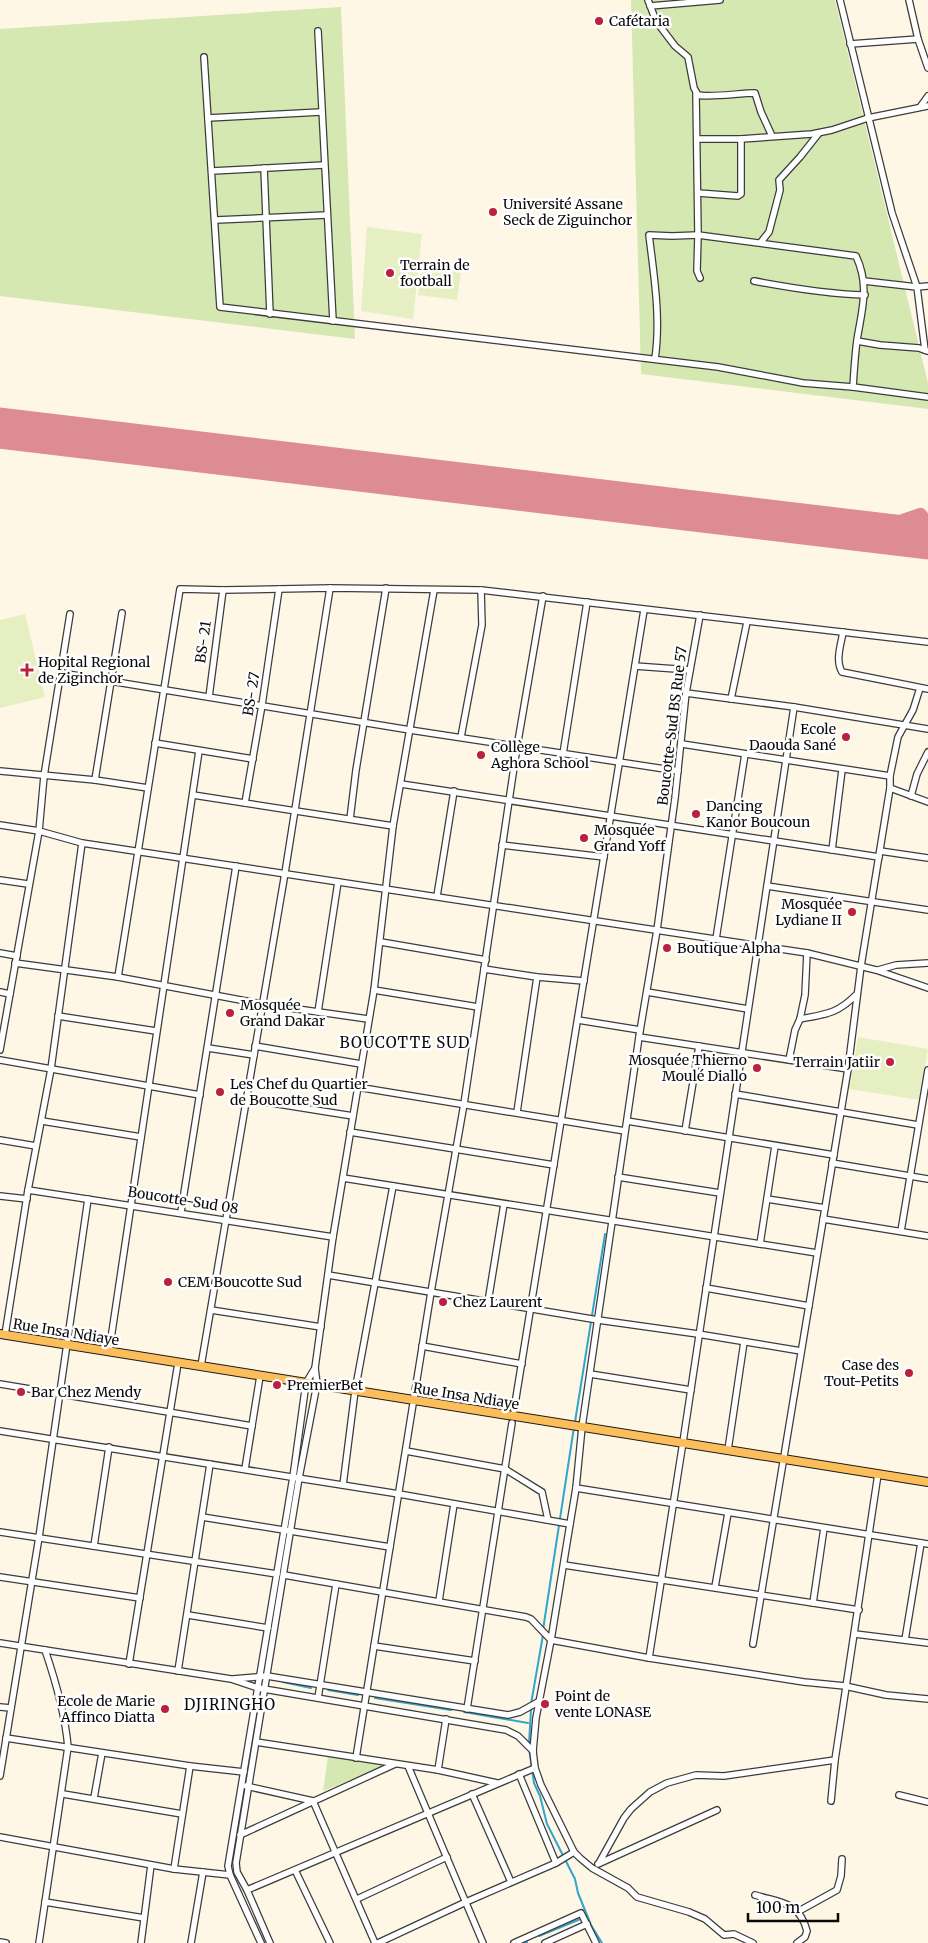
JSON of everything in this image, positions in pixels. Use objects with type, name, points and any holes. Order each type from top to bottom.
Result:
[{"type":"main road","name":"Rue Insa Ndiaye","points":[[3,1335],[928,1482]]},
{"type":"street","points":[[700,278],[697,271],[698,139],[696,93],[688,57],[675,46],[656,21],[649,3],[720,0]]},
{"type":"street","points":[[840,0],[892,213],[917,287],[927,352]]},
{"type":"street","points":[[909,0],[918,39],[925,50],[928,68]]},
{"type":"street","points":[[318,31],[333,321]]},
{"type":"street","points":[[850,44],[918,39]]},
{"type":"street","points":[[204,57],[216,220],[220,307],[655,359],[725,368],[803,383],[853,387],[928,397]]},
{"type":"street","points":[[696,93],[707,97],[722,94],[755,93],[772,136]]},
{"type":"street","points":[[920,107],[928,96]]},
{"type":"street","points":[[698,139],[741,139],[819,133],[868,118],[928,106]]},
{"type":"street","points":[[208,118],[321,112]]},
{"type":"street","points":[[761,242],[769,232],[780,190],[779,180],[819,133]]},
{"type":"street","points":[[698,193],[738,196],[741,194],[741,139]]},
{"type":"street","points":[[212,171],[324,165]]},
{"type":"street","points":[[264,168],[270,314]]},
{"type":"street","points":[[216,220],[327,215]]},
{"type":"street","points":[[655,359],[658,316],[649,234],[672,236],[698,235],[761,242],[790,248],[856,256],[864,281],[865,295],[864,310],[857,341],[853,387]]},
{"type":"street","points":[[864,281],[917,287],[928,286]]},
{"type":"street","points":[[754,282],[797,290],[865,295]]},
{"type":"street","points":[[857,341],[918,348],[927,352]]},
{"type":"street","name":"BS- 27","points":[[246,803],[279,588]]},
{"type":"street","points":[[201,1366],[227,1219],[330,588]]},
{"type":"street","points":[[350,819],[356,770],[386,588]]},
{"type":"street","points":[[118,977],[179,589],[386,588],[481,590],[928,642]]},
{"type":"street","name":"BS- 21","points":[[208,697],[223,590]]},
{"type":"street","points":[[270,1943],[236,1867],[245,1786],[244,1772],[258,1688],[263,1676],[296,1478],[317,1384],[315,1368],[333,1237],[381,942],[385,888],[393,826],[434,590]]},
{"type":"street","points":[[461,737],[482,625],[481,590]]},
{"type":"street","points":[[356,1758],[422,1346],[457,1149],[486,960],[492,904],[517,747],[544,596]]},
{"type":"street","points":[[563,754],[588,602]]},
{"type":"street","points":[[514,1410],[644,610]]},
{"type":"street","points":[[95,780],[122,613]]},
{"type":"street","points":[[0,1050],[28,884],[39,832],[44,776],[70,614]]},
{"type":"street","name":"Boucotte-Sud BS Rue 57","points":[[574,1852],[541,1785],[535,1768],[534,1751],[538,1702],[552,1640],[576,1488],[582,1427],[618,1177],[672,825],[686,693],[700,615]]},
{"type":"street","points":[[731,699],[747,622]]},
{"type":"street","points":[[843,632],[839,657],[839,666],[842,672],[928,689]]},
{"type":"street","points":[[635,666],[690,670]]},
{"type":"street","points":[[61,673],[517,747],[678,771]]},
{"type":"street","points":[[753,1644],[848,1069],[860,966],[890,788],[890,776],[898,737],[906,726],[920,688]]},
{"type":"street","points":[[686,693],[928,729]]},
{"type":"street","points":[[649,1658],[794,708]]},
{"type":"street","points":[[155,743],[253,759]]},
{"type":"street","points":[[682,744],[890,776]]},
{"type":"street","points":[[109,1352],[199,750]]},
{"type":"street","points":[[911,796],[928,752]]},
{"type":"street","points":[[716,939],[744,754]]},
{"type":"street","points":[[832,850],[842,770]]},
{"type":"street","points":[[0,771],[95,780],[148,788]]},
{"type":"street","points":[[401,784],[509,799],[832,850],[928,858]]},
{"type":"street","points":[[890,788],[928,802]]},
{"type":"street","points":[[437,896],[454,791]]},
{"type":"street","points":[[193,795],[393,826]]},
{"type":"street","points":[[0,825],[39,832],[82,843],[807,953],[876,970],[928,988]]},
{"type":"street","points":[[3,1335],[51,1069],[63,970],[82,843]]},
{"type":"street","points":[[502,845],[604,857]]},
{"type":"street","points":[[181,1212],[217,996],[236,866]]},
{"type":"street","points":[[0,880],[28,884]]},
{"type":"street","points":[[318,1012],[338,882]]},
{"type":"street","points":[[767,886],[928,910]]},
{"type":"street","points":[[381,942],[486,960]]},
{"type":"street","points":[[0,953],[16,956]]},
{"type":"street","points":[[789,1060],[795,1030],[800,1020],[806,995],[807,953]]},
{"type":"street","points":[[16,963],[118,977],[262,1004],[368,1019]]},
{"type":"street","points":[[876,970],[896,965],[928,963]]},
{"type":"street","points":[[484,969],[537,978],[584,981]]},
{"type":"street","points":[[517,1112],[537,978]]},
{"type":"street","points":[[374,990],[478,1007]]},
{"type":"street","points":[[0,992],[10,994]]},
{"type":"street","points":[[647,992],[748,1009]]},
{"type":"street","points":[[800,1020],[837,1011],[857,994]]},
{"type":"street","points":[[58,1016],[156,1031]]},
{"type":"street","points":[[578,1020],[640,1030]]},
{"type":"street","points":[[639,1037],[848,1069]]},
{"type":"street","points":[[255,1046],[361,1064]]},
{"type":"street","points":[[685,1131],[699,1046]]},
{"type":"street","points":[[208,1048],[254,1055]]},
{"type":"street","points":[[0,1060],[200,1095]]},
{"type":"street","points":[[901,1232],[928,1070]]},
{"type":"street","points":[[357,1087],[626,1131]]},
{"type":"street","points":[[735,1094],[918,1124]]},
{"type":"street","points":[[246,1098],[352,1116]]},
{"type":"street","points":[[42,1121],[141,1137]]},
{"type":"street","points":[[627,1121],[834,1155]]},
{"type":"street","points":[[350,1132],[554,1165]]},
{"type":"street","points":[[0,1140],[36,1146]]},
{"type":"street","points":[[760,1244],[775,1146]]},
{"type":"street","points":[[832,1163],[928,1179]]},
{"type":"street","points":[[618,1177],[720,1193]]},
{"type":"street","points":[[343,1178],[817,1253]]},
{"type":"street","points":[[343,1485],[356,1391],[393,1186]]},
{"type":"street","name":"Boucotte-Sud 08","points":[[28,1190],[227,1219],[333,1237]]},
{"type":"street","points":[[0,1196],[27,1199]]},
{"type":"street","points":[[0,1776],[39,1537],[88,1199]]},
{"type":"street","points":[[767,1199],[825,1208]]},
{"type":"street","points":[[488,1302],[504,1204]]},
{"type":"street","points":[[823,1219],[928,1236]]},
{"type":"street","points":[[328,1275],[598,1320],[801,1351]]},
{"type":"street","points":[[706,1288],[809,1306]]},
{"type":"street","points":[[211,1310],[321,1327]]},
{"type":"street","points":[[728,1450],[744,1342]]},
{"type":"street","points":[[422,1346],[522,1364]]},
{"type":"street","points":[[129,1664],[178,1363]]},
{"type":"street","points":[[296,1478],[306,1383],[315,1368]]},
{"type":"street","points":[[590,1374],[691,1390]]},
{"type":"street","points":[[245,1469],[260,1376]]},
{"type":"street","points":[[0,1384],[252,1426]]},
{"type":"street","points":[[467,1709],[512,1423]]},
{"type":"street","points":[[0,1430],[399,1494],[570,1524]]},
{"type":"street","points":[[94,1546],[109,1447]]},
{"type":"street","points":[[406,1451],[505,1469],[542,1492],[548,1520]]},
{"type":"street","points":[[178,1671],[210,1464]]},
{"type":"street","points":[[831,1801],[845,1686],[878,1474]]},
{"type":"street","points":[[576,1488],[928,1544]]},
{"type":"street","points":[[439,1601],[454,1504]]},
{"type":"street","points":[[715,1587],[728,1513]]},
{"type":"street","points":[[202,1517],[390,1547]]},
{"type":"street","points":[[813,1603],[824,1528]]},
{"type":"street","points":[[0,1532],[439,1601],[526,1617],[531,1619],[552,1640],[649,1658],[804,1682],[845,1686],[886,1695],[928,1699]]},
{"type":"street","points":[[905,1640],[921,1543]]},
{"type":"street","points":[[564,1565],[858,1610]]},
{"type":"street","points":[[261,1943],[230,1875],[228,1866],[256,1742],[265,1689],[263,1676],[268,1628],[280,1575]]},
{"type":"street","points":[[0,1577],[140,1598]]},
{"type":"street","points":[[318,1698],[336,1584]]},
{"type":"street","points":[[188,1615],[268,1628]]},
{"type":"street","points":[[854,1634],[928,1644]]},
{"type":"street","points":[[0,1643],[231,1679],[258,1688],[513,1732],[534,1751]]},
{"type":"street","points":[[374,1646],[475,1661]]},
{"type":"street","points":[[39,1943],[63,1794],[68,1747],[67,1727],[57,1686],[45,1650]]},
{"type":"street","points":[[231,1679],[263,1676],[459,1708],[508,1714],[520,1712],[538,1702]]},
{"type":"street","points":[[0,1707],[11,1708]]},
{"type":"street","points":[[457,1721],[459,1708]]},
{"type":"street","points":[[438,1770],[446,1719]]},
{"type":"street","points":[[6,1738],[190,1766],[244,1772]]},
{"type":"street","points":[[256,1742],[438,1770],[498,1783]]},
{"type":"street","points":[[94,1798],[102,1752]]},
{"type":"street","points":[[599,1863],[631,1809],[650,1792],[666,1783],[696,1775],[724,1776],[835,1760]]},
{"type":"street","points":[[240,1835],[395,1764]]},
{"type":"street","points":[[174,1868],[190,1766]]},
{"type":"street","points":[[408,1766],[483,1943]]},
{"type":"street","points":[[247,1890],[535,1768]]},
{"type":"street","points":[[519,1774],[556,1863]]},
{"type":"street","points":[[245,1786],[313,1801]]},
{"type":"street","points":[[63,1794],[182,1814]]},
{"type":"street","points":[[472,1794],[511,1882]]},
{"type":"street","points":[[899,1795],[928,1802]]},
{"type":"street","points":[[313,1801],[377,1943],[556,1863],[574,1852],[592,1868],[613,1878],[642,1899],[689,1912],[705,1919],[724,1935],[734,1934],[753,1943]]},
{"type":"street","points":[[592,1868],[599,1863],[717,1810]]},
{"type":"street","points":[[0,1837],[152,1865],[230,1875]]},
{"type":"street","points":[[357,1898],[447,1858]]},
{"type":"street","points":[[799,1911],[837,1890],[841,1876],[842,1859]]},
{"type":"street","points":[[141,1943],[152,1865]]},
{"type":"street","points":[[294,1870],[330,1943]]},
{"type":"street","points":[[191,1943],[203,1872]]},
{"type":"street","points":[[755,1895],[788,1905],[799,1911],[807,1931],[805,1937],[797,1943]]},
{"type":"street","points":[[45,1902],[144,1918]]},
{"type":"street","points":[[514,1943],[581,1913],[596,1943]]},
{"type":"street","points":[[545,1943],[587,1924]]},
{"type":"street","points":[[532,1935],[535,1943]]},
{"type":"street","points":[[0,1942],[6,1943]]},
{"type":"green space","points":[[631,0],[835,0],[928,383],[928,409],[641,374]]},
{"type":"green space","points":[[341,7],[355,339],[0,296],[0,29]]},
{"type":"green space","name":"Terrain de football","points":[[367,227],[422,234],[413,319],[361,311]]},
{"type":"green space","points":[[422,267],[461,272],[457,300],[418,295]]},
{"type":"green space","points":[[25,614],[45,697],[0,708],[0,620]]},
{"type":"green space","name":"Terrain Jatiir","points":[[858,1037],[928,1049],[919,1100],[849,1089]]},
{"type":"green space","points":[[328,1756],[386,1766],[323,1791]]},
{"type":"waterway","points":[[575,1422],[605,1234]]},
{"type":"waterway","points":[[543,1630],[574,1427]]},
{"type":"waterway","points":[[531,1704],[543,1635]]},
{"type":"waterway","points":[[283,1682],[311,1688]]},
{"type":"waterway","points":[[328,1690],[358,1695]]},
{"type":"waterway","points":[[375,1698],[451,1710]]},
{"type":"waterway","points":[[529,1744],[531,1709]]},
{"type":"waterway","points":[[464,1712],[528,1723]]},
{"type":"waterway","points":[[529,1748],[534,1783],[540,1796],[547,1824],[575,1879],[578,1893],[591,1925],[602,1943]]},
{"type":"waterway","points":[[539,1936],[583,1918]]},
{"type":"taxiway","points":[[862,531],[888,527],[920,516],[923,521],[924,537],[922,542],[913,547],[907,546],[889,534]]},
{"type":"runway","points":[[0,428],[928,539]]},
{"type":"place","name":"Cafétaria","points":[[599,21]]},
{"type":"place","name":"Université Assane Seck de Ziguinchor","points":[[493,212]]},
{"type":"place","name":"Terrain de football","points":[[390,273]]},
{"type":"place","name":"Hopital Regional de Ziginchor","points":[[27,670]]},
{"type":"place","name":"Ecole Daouda Sané","points":[[846,737]]},
{"type":"place","name":"Collège Aghora School","points":[[481,755]]},
{"type":"place","name":"Dancing Kanor Boucoun","points":[[696,814]]},
{"type":"place","name":"Mosquée Grand Yoff","points":[[584,838]]},
{"type":"place","name":"Mosquée Lydiane II","points":[[852,912]]},
{"type":"place","name":"Boutique Alpha","points":[[667,948]]},
{"type":"place","name":"Mosquée Grand Dakar","points":[[230,1013]]},
{"type":"place","name":"Terrain Jatiir","points":[[890,1062]]},
{"type":"place","name":"Mosquée Thierno Moulé Diallo","points":[[757,1068]]},
{"type":"place","name":"Les Chef du Quartier de Boucotte Sud","points":[[220,1092]]},
{"type":"place","name":"CEM Boucotte Sud","points":[[168,1282]]},
{"type":"place","name":"Chez Laurent","points":[[443,1302]]},
{"type":"place","name":"Case des Tout-Petits","points":[[909,1373]]},
{"type":"place","name":"PremierBet","points":[[277,1385]]},
{"type":"place","name":"Bar Chez Mendy","points":[[21,1392]]},
{"type":"place","name":"Point de vente LONASE","points":[[545,1704]]},
{"type":"place","name":"Ecole de Marie Affinco Diatta","points":[[165,1709]]},
{"type":"district","name":"BOUCOTTE SUD","points":[[405,1043]]},
{"type":"district","name":"DJIRINGHO","points":[[230,1705]]}]
